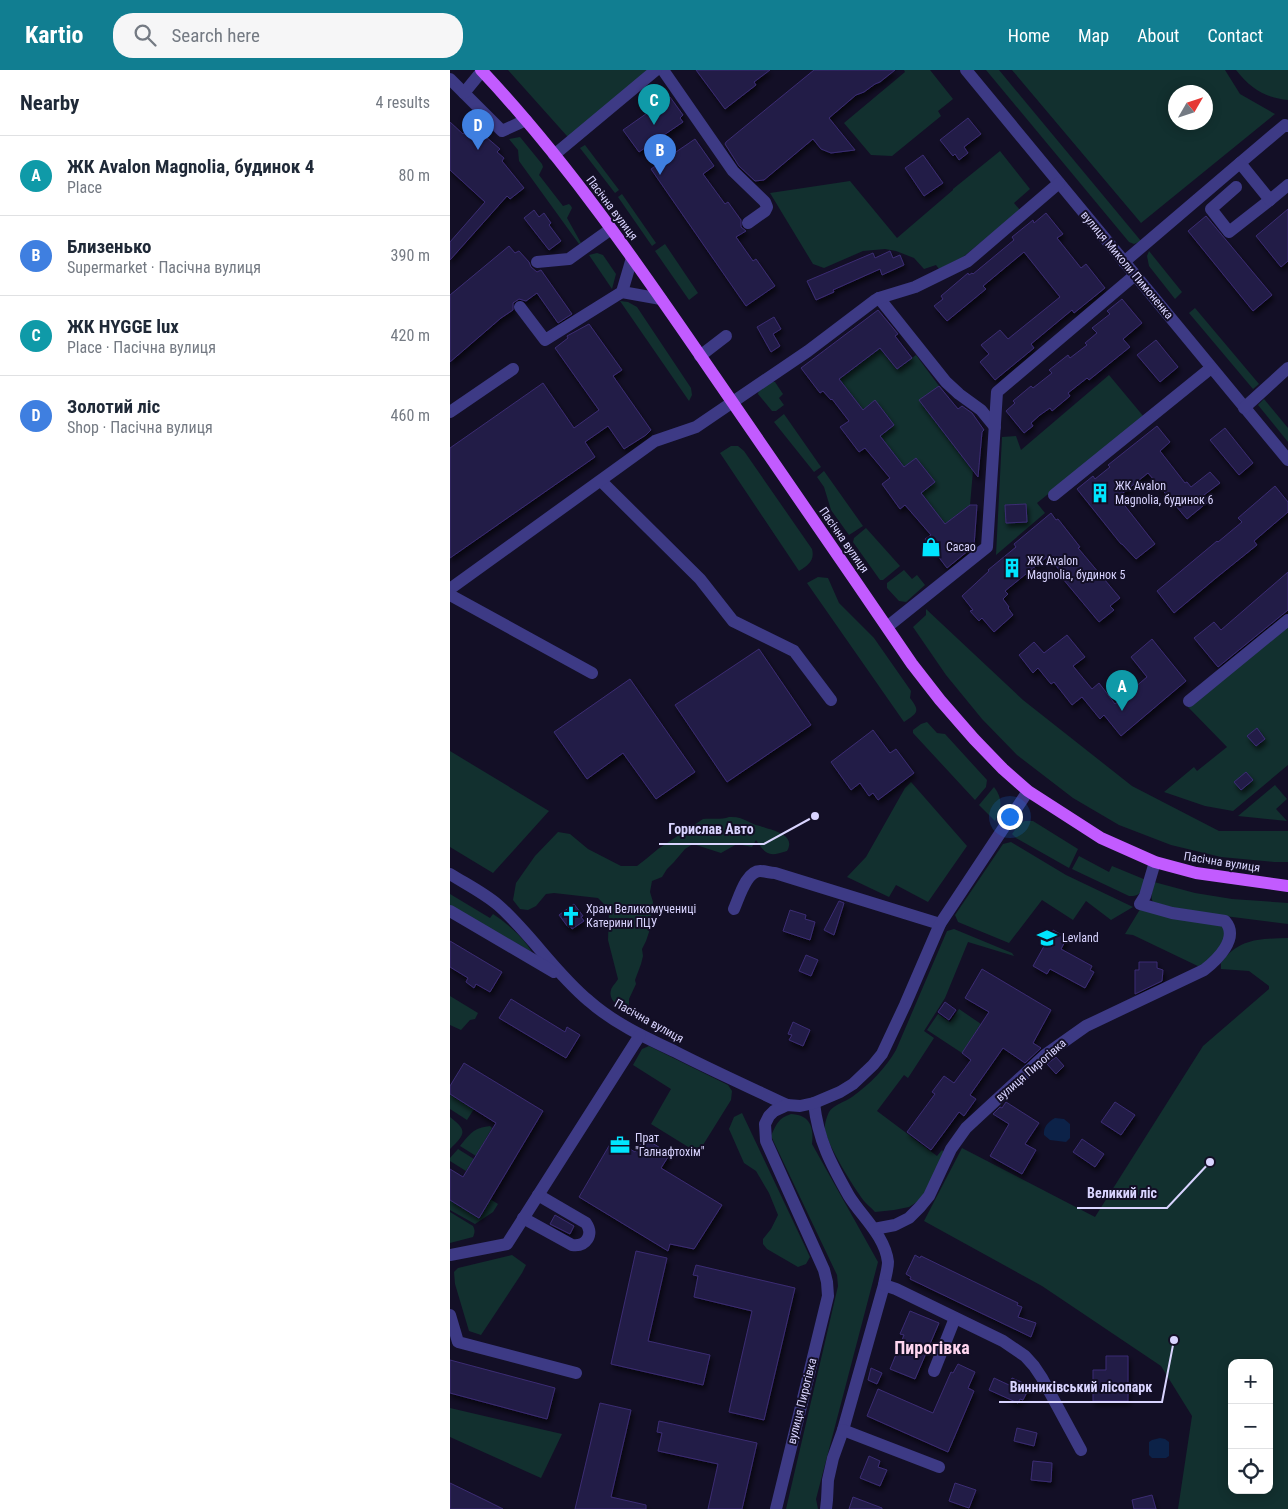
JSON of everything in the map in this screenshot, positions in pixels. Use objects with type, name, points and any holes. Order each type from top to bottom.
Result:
[{"type":"main road","name":"Пасічна вулиця","points":[[481,70],[554,154],[611,229],[661,298],[912,664],[940,700],[991,757],[1028,791],[1101,838],[1155,862],[1196,873],[1288,886]]},
{"type":"street","points":[[464,93],[481,70]]},
{"type":"street","points":[[554,154],[656,70]]},
{"type":"street","points":[[663,70],[733,171],[765,202],[767,207],[765,211],[748,223]]},
{"type":"street","name":"вулиця Миколи Пимоненка","points":[[966,70],[1288,460]]},
{"type":"street","points":[[450,79],[502,131],[526,120]]},
{"type":"street","points":[[1124,262],[1285,125],[1288,126]]},
{"type":"street","points":[[1240,163],[1270,200]]},
{"type":"street","points":[[450,589],[655,441],[696,427],[832,334],[879,298],[916,287],[968,261],[1059,183]]},
{"type":"street","points":[[1236,187],[1210,209],[1229,232],[1288,185]]},
{"type":"street","points":[[537,262],[569,259],[611,229]]},
{"type":"street","points":[[622,292],[632,258]]},
{"type":"street","points":[[887,627],[987,547],[997,392],[1135,275]]},
{"type":"street","points":[[520,307],[544,340],[622,292],[661,298]]},
{"type":"street","points":[[879,298],[946,382],[982,410],[995,427]]},
{"type":"street","points":[[700,356],[726,336]]},
{"type":"street","points":[[1054,495],[1212,368]]},
{"type":"street","points":[[1244,408],[1288,368]]},
{"type":"street","points":[[450,412],[512,369]]},
{"type":"street","points":[[601,481],[700,579],[734,621],[794,651],[831,700]]},
{"type":"street","points":[[450,595],[592,673]]},
{"type":"street","points":[[1189,701],[1288,620]]},
{"type":"street","points":[[787,1105],[800,1106],[829,1098],[853,1084],[882,1054],[940,924],[1028,791]]},
{"type":"street","name":"вулиця Пирогівка","points":[[874,1229],[895,1225],[909,1218],[920,1207],[929,1196],[951,1149],[966,1128],[1045,1055],[1086,1026],[1204,970],[1220,954],[1230,937],[1230,929],[1225,921],[1172,913],[1140,904],[1145,896],[1155,862]]},
{"type":"street","points":[[734,909],[747,879],[752,873],[758,871],[775,873],[940,924]]},
{"type":"street","name":"Пасічна вулиця","points":[[450,874],[497,905],[588,1001],[614,1020],[640,1035],[787,1105]]},
{"type":"street","points":[[450,911],[567,980]]},
{"type":"street","points":[[450,1255],[507,1244],[640,1035]]},
{"type":"street","points":[[814,1103],[816,1124],[824,1148],[850,1197],[874,1229],[884,1247],[888,1263],[884,1285],[843,1430],[833,1458],[828,1480],[826,1509]]},
{"type":"street","name":"вулиця Пирогівка","points":[[776,1509],[828,1296],[824,1270],[766,1141],[765,1124],[769,1116],[774,1111],[787,1105]]},
{"type":"street","points":[[524,1218],[572,1245],[580,1245],[588,1240],[590,1231],[586,1223],[538,1195]]},
{"type":"street","points":[[884,1285],[1003,1341],[1025,1356],[1042,1378],[1081,1450]]},
{"type":"street","points":[[450,1315],[458,1342],[576,1373]]},
{"type":"street","points":[[934,1371],[955,1318]]},
{"type":"street","points":[[843,1430],[939,1467]]},
{"type":"green space","points":[[508,70],[648,70],[567,136]]},
{"type":"green space","points":[[904,70],[930,70],[953,99],[938,111],[941,116],[892,156],[871,155],[844,123],[905,72]]},
{"type":"green space","points":[[986,70],[999,70],[1141,241],[1134,244],[1129,242]]},
{"type":"green space","points":[[1012,70],[1225,70],[1240,94],[1275,114],[1141,223]]},
{"type":"green space","points":[[1236,70],[1288,70],[1288,100],[1272,97],[1259,91]]},
{"type":"green space","points":[[520,137],[542,164],[543,167],[539,175],[563,206],[569,204],[571,206],[572,208],[567,218],[581,243],[579,244],[519,161],[518,150],[509,139]]},
{"type":"green space","points":[[585,145],[619,190],[615,193],[580,148]]},
{"type":"green space","points":[[1000,151],[1030,189],[1014,203],[1020,210],[963,257],[939,269],[936,265],[924,269],[914,258],[885,249],[863,251],[824,268],[813,264],[770,193],[850,181],[897,238]]},
{"type":"green space","points":[[622,194],[656,243],[652,246],[618,197]]},
{"type":"green space","points":[[665,244],[698,293],[689,300],[655,251]]},
{"type":"green space","points":[[1149,251],[1182,292],[1175,299],[1149,266],[1147,256]]},
{"type":"green space","points":[[597,253],[603,255],[616,274],[612,289],[589,255]]},
{"type":"green space","points":[[620,301],[628,302],[637,307],[691,388],[692,395],[689,401]]},
{"type":"green space","points":[[1195,308],[1259,384],[1253,389],[1189,313]]},
{"type":"green space","points":[[880,348],[897,369],[916,355],[939,386],[920,401],[973,471],[970,505],[945,524],[921,493],[935,482],[916,458],[904,467],[880,436],[894,425],[875,401],[863,410],[839,379]]},
{"type":"green space","points":[[1109,375],[1144,417],[1037,503],[1045,513],[996,555],[1002,437],[1016,436],[1021,450]]},
{"type":"green space","points":[[771,382],[775,382],[783,394],[779,398],[784,405],[776,411],[772,411],[758,394],[759,389]]},
{"type":"green space","points":[[1264,399],[1288,428],[1288,442],[1258,405]]},
{"type":"green space","points":[[784,414],[821,467],[814,472],[774,422]]},
{"type":"green space","points":[[731,446],[738,446],[744,451],[812,549],[812,560],[799,571],[720,453]]},
{"type":"green space","points":[[824,471],[863,526],[849,535],[831,510],[824,487],[817,477]]},
{"type":"green space","points":[[866,528],[900,566],[883,580],[880,580],[853,542],[854,538]]},
{"type":"green space","points":[[904,570],[912,579],[917,575],[925,585],[906,602],[899,601],[887,588],[887,583]]},
{"type":"green space","points":[[818,577],[828,578],[839,603],[874,638],[911,691],[910,698],[916,706],[916,712],[904,722],[807,583]]},
{"type":"green space","points":[[926,609],[1023,700],[1132,786],[1219,831],[1288,831],[1288,862],[1221,857],[1171,845],[1119,825],[1073,798],[1017,755],[982,719],[946,675],[913,627],[926,615]]},
{"type":"green space","points":[[1288,624],[1288,765],[1233,811],[1205,806],[1164,792],[1194,767],[1197,771],[1227,747],[1188,707]]},
{"type":"green space","points":[[927,722],[937,733],[945,734],[987,780],[986,787],[975,800],[913,733],[913,730]]},
{"type":"green space","points":[[450,751],[549,811],[493,873],[450,847]]},
{"type":"green space","points":[[911,782],[967,846],[928,902],[896,885],[889,897],[847,877],[866,857],[905,788]]},
{"type":"green space","points":[[1275,785],[1287,799],[1276,809],[1287,821],[1238,816]]},
{"type":"green space","points":[[994,787],[1000,800],[999,812],[995,821],[979,805]]},
{"type":"green space","points":[[729,817],[742,819],[776,831],[789,840],[787,851],[776,854],[765,852],[756,840],[752,847],[737,844],[721,853],[693,844],[685,849],[662,877],[652,881],[650,892],[653,902],[649,932],[642,949],[643,956],[635,980],[636,984],[629,999],[629,1005],[625,1010],[614,1002],[610,994],[618,979],[608,940],[609,911],[598,898],[554,893],[546,894],[536,906],[528,910],[520,909],[513,900],[516,883],[535,856],[558,832],[570,834],[588,849],[621,866],[637,866],[658,849],[703,819]]},
{"type":"green space","points":[[1025,821],[1033,821],[1078,849],[1069,868],[1012,834],[1019,824]]},
{"type":"green space","points":[[1011,842],[1066,875],[1133,907],[1111,920],[1086,901],[1073,920],[1042,900],[1009,943],[958,922],[955,915],[1003,844]]},
{"type":"green space","points":[[1079,856],[1109,872],[1112,866],[1146,880],[1139,894],[1129,896],[1072,869]]},
{"type":"green space","points":[[1154,882],[1195,893],[1232,899],[1288,903],[1288,924],[1193,912],[1154,903],[1152,896]]},
{"type":"green space","points":[[450,894],[490,918],[493,914],[499,918],[520,936],[532,952],[450,906]]},
{"type":"green space","points":[[1142,906],[1221,923],[1226,930],[1226,940],[1204,969],[1133,935],[1125,934]]},
{"type":"green space","points":[[954,929],[1012,953],[1014,956],[968,942],[945,998],[924,1031],[934,1038],[908,1078],[904,1075],[877,1111],[937,1156],[942,1150],[946,1155],[920,1200],[909,1207],[875,1212],[860,1195],[836,1156],[825,1130],[826,1121],[828,1114],[836,1105],[852,1097],[865,1087],[877,1076],[892,1057],[947,931]]},
{"type":"green space","points":[[1288,938],[1288,1509],[1178,1509],[1192,1416],[1161,1366],[1042,1286],[924,1221],[962,1148],[1095,1217],[1203,1046],[1269,989],[1269,986],[1249,971],[1221,969],[1221,963],[1235,949],[1243,944],[1259,940]]},
{"type":"green space","points":[[450,996],[478,1013],[475,1019],[470,1020],[461,1030],[450,1025]]},
{"type":"green space","points":[[959,1009],[981,1024],[962,1053],[927,1030],[938,1014],[950,1022]]},
{"type":"green space","points":[[649,1046],[728,1085],[732,1091],[731,1100],[698,1153],[651,1124],[671,1089],[633,1065],[642,1049]]},
{"type":"green space","points":[[450,1095],[474,1109],[467,1120],[450,1109]]},
{"type":"green space","points":[[742,1113],[810,1257],[806,1264],[798,1267],[767,1249],[763,1244],[763,1239],[778,1215],[769,1193],[756,1171],[744,1163],[729,1129],[734,1117]]},
{"type":"green space","points":[[791,1114],[807,1119],[812,1132],[812,1144],[878,1262],[816,1499],[818,1509],[786,1509],[838,1286],[837,1275],[771,1136],[780,1120]]},
{"type":"green space","points":[[450,1117],[460,1126],[462,1133],[459,1140],[450,1149]]},
{"type":"green space","points":[[490,1126],[492,1128],[476,1156],[460,1146],[476,1130]]},
{"type":"green space","points":[[458,1149],[474,1159],[466,1171],[450,1161],[450,1158]]},
{"type":"green space","points":[[490,1199],[498,1204],[493,1212],[475,1224],[450,1210],[450,1200],[479,1218]]},
{"type":"green space","points":[[450,1212],[473,1226],[473,1237],[450,1243]]},
{"type":"green space","points":[[512,1255],[526,1265],[522,1273],[481,1335],[469,1331],[455,1284],[454,1272],[458,1268]]},
{"type":"green space","points":[[450,1408],[562,1434],[541,1478],[450,1437]]},
{"type":"water","points":[[1055,1118],[1064,1119],[1070,1124],[1070,1138],[1066,1142],[1050,1140],[1044,1135],[1046,1125]]},
{"type":"water","points":[[1160,1438],[1169,1442],[1169,1456],[1166,1458],[1152,1458],[1149,1455],[1149,1442]]},
{"type":"building","points":[[696,70],[770,70],[754,82],[756,85],[725,109]]},
{"type":"building","points":[[814,70],[895,70],[880,82],[856,95],[829,118],[855,150],[831,153],[821,149],[813,139],[764,180],[755,181],[739,166],[725,144],[726,142]]},
{"type":"building","points":[[670,97],[683,115],[680,118],[683,122],[639,152],[623,130]]},
{"type":"building","points":[[968,118],[981,134],[964,147],[968,153],[959,160],[955,154],[953,156],[940,140]]},
{"type":"building","points":[[450,122],[463,134],[469,126],[476,132],[478,130],[500,149],[497,152],[504,158],[502,161],[524,188],[510,199],[507,196],[450,260],[450,242],[485,202],[450,170]]},
{"type":"building","points":[[695,139],[714,166],[703,174],[725,204],[728,202],[741,220],[741,227],[746,231],[736,237],[753,261],[756,259],[775,286],[746,306],[651,169]]},
{"type":"building","points":[[923,155],[943,183],[924,196],[905,168]]},
{"type":"building","points":[[1288,209],[1288,261],[1281,267],[1256,236]]},
{"type":"building","points":[[534,210],[539,217],[544,213],[551,223],[549,225],[561,241],[549,250],[524,218]]},
{"type":"building","points":[[1046,213],[1063,234],[1057,238],[1081,268],[1086,264],[1105,288],[1074,313],[1072,310],[1031,344],[1034,348],[995,380],[980,362],[989,354],[981,345],[1000,330],[1008,339],[1060,297],[1024,252],[983,286],[986,289],[947,321],[934,306],[943,299],[941,296],[968,273],[969,275],[973,274],[1014,240],[1012,237],[1033,220],[1034,223]]},
{"type":"building","points":[[1206,216],[1272,295],[1253,311],[1188,231]]},
{"type":"building","points":[[509,246],[515,253],[519,251],[537,272],[541,270],[572,314],[558,323],[537,293],[526,301],[519,299],[513,303],[513,310],[450,362],[450,295]]},
{"type":"building","points":[[890,251],[893,258],[900,255],[904,265],[882,275],[880,269],[833,290],[834,292],[816,300],[807,281],[873,253],[875,258]]},
{"type":"building","points":[[1122,299],[1142,323],[1123,339],[1130,347],[1089,380],[1087,378],[1068,393],[1070,396],[1052,411],[1050,408],[1040,415],[1031,423],[1033,426],[1024,433],[1006,411],[1015,403],[1013,401],[1031,386],[1033,388],[1052,373],[1049,370],[1068,355],[1070,358],[1087,345],[1085,343],[1097,333],[1092,328],[1110,314],[1107,311]]},
{"type":"building","points":[[878,310],[898,334],[895,336],[912,358],[897,369],[880,348],[839,379],[863,410],[875,400],[894,425],[880,436],[904,467],[916,458],[935,482],[921,493],[945,524],[970,505],[977,505],[974,546],[947,568],[925,539],[931,535],[905,505],[900,509],[882,484],[890,478],[865,448],[859,452],[840,427],[849,421],[832,399],[823,391],[820,393],[801,368]]},
{"type":"building","points":[[774,317],[781,329],[773,334],[780,346],[771,352],[757,327]]},
{"type":"building","points":[[589,324],[622,370],[613,376],[651,430],[624,449],[608,426],[585,442],[595,457],[450,558],[450,448],[543,383],[574,428],[599,410],[555,348],[568,338],[567,336]]},
{"type":"building","points":[[1156,340],[1178,367],[1160,382],[1137,355]]},
{"type":"building","points":[[939,386],[958,409],[962,406],[972,413],[984,430],[982,432],[978,477],[919,400]]},
{"type":"building","name":"ЖК Avalon Magnolia, будинок 6","points":[[1157,426],[1170,442],[1160,451],[1185,483],[1187,482],[1191,487],[1210,472],[1220,483],[1204,495],[1209,501],[1187,519],[1148,473],[1118,497],[1155,544],[1136,559],[1121,544],[1077,489],[1093,476],[1095,479],[1110,467],[1108,465]]},
{"type":"building","points":[[1225,428],[1253,463],[1239,475],[1210,440]]},
{"type":"building","points":[[1275,486],[1288,502],[1288,512],[1254,541],[1257,545],[1174,613],[1157,591],[1242,522],[1238,518]]},
{"type":"building","points":[[1026,504],[1027,522],[1006,523],[1005,505]]},
{"type":"building","name":"ЖК Avalon Magnolia, будинок 5","points":[[1051,513],[1056,520],[1058,519],[1080,547],[1078,548],[1120,598],[1110,606],[1114,610],[1099,622],[1063,579],[1065,577],[1048,556],[1005,591],[1008,594],[1003,599],[1013,615],[994,632],[982,618],[979,621],[970,611],[973,610],[962,596],[988,570],[1016,547],[1014,544]]},
{"type":"building","points":[[1288,572],[1288,610],[1218,667],[1194,638],[1214,622],[1221,630]]},
{"type":"building","points":[[1067,635],[1085,657],[1073,666],[1092,689],[1099,683],[1115,704],[1147,677],[1131,657],[1152,639],[1186,681],[1121,736],[1104,715],[1100,719],[1082,697],[1072,705],[1054,682],[1051,684],[1038,668],[1033,673],[1019,655],[1034,642],[1044,653]]},
{"type":"building","points":[[759,649],[811,725],[727,782],[675,705]]},
{"type":"building","points":[[630,679],[695,772],[656,799],[623,753],[587,779],[554,732]]},
{"type":"building","points":[[1257,728],[1265,739],[1256,746],[1247,736]]},
{"type":"building","points":[[873,730],[890,753],[896,749],[914,773],[878,800],[873,793],[869,796],[860,783],[851,790],[831,762]]},
{"type":"building","points":[[1246,772],[1253,780],[1241,790],[1234,782]]},
{"type":"building","points":[[839,901],[844,903],[834,935],[824,930]]},
{"type":"building","name":"Храм Великомучениці Катерини ПЦУ","points":[[574,904],[583,916],[581,917],[584,921],[572,929],[570,926],[568,927],[559,915]]},
{"type":"building","points":[[790,910],[806,915],[805,919],[815,922],[810,940],[783,931]]},
{"type":"building","points":[[1053,930],[1067,938],[1061,949],[1092,966],[1090,970],[1094,972],[1085,988],[1050,969],[1047,974],[1033,966]]},
{"type":"building","points":[[450,941],[502,972],[490,992],[476,984],[474,988],[466,982],[468,978],[450,967]]},
{"type":"building","points":[[806,955],[818,960],[811,976],[799,971]]},
{"type":"building","points":[[1139,962],[1157,962],[1157,968],[1163,970],[1162,981],[1135,994],[1135,970],[1139,970]]},
{"type":"building","points":[[982,969],[1051,1010],[1033,1043],[1041,1048],[1025,1063],[1003,1048],[970,1095],[976,1099],[964,1116],[959,1112],[931,1150],[907,1132],[935,1094],[932,1092],[944,1076],[954,1083],[971,1060],[962,1053],[989,1012],[965,998]]},
{"type":"building","points":[[511,999],[565,1032],[567,1027],[580,1035],[566,1058],[499,1018]]},
{"type":"building","points":[[945,1002],[956,1010],[949,1020],[938,1012]]},
{"type":"building","points":[[793,1022],[810,1030],[803,1046],[789,1040],[792,1035],[788,1034]]},
{"type":"building","points":[[1056,1057],[1064,1066],[1056,1074],[1047,1064]]},
{"type":"building","points":[[464,1063],[543,1111],[479,1218],[450,1200],[450,1169],[463,1177],[496,1123],[450,1094],[450,1086]]},
{"type":"building","points":[[1006,1102],[1039,1123],[1025,1144],[1036,1150],[1022,1174],[990,1156],[1009,1124],[993,1114],[1000,1107],[1002,1108]]},
{"type":"building","points":[[1115,1102],[1135,1115],[1121,1135],[1101,1122]]},
{"type":"building","points":[[644,1138],[670,1154],[661,1168],[722,1205],[694,1249],[670,1244],[668,1251],[579,1197],[613,1139],[635,1152]]},
{"type":"building","points":[[1082,1139],[1104,1154],[1095,1167],[1073,1152]]},
{"type":"building","points":[[555,1215],[574,1226],[570,1234],[550,1224]]},
{"type":"building","points":[[636,1251],[667,1258],[648,1341],[710,1355],[703,1385],[611,1364]]},
{"type":"building","points":[[915,1255],[920,1258],[921,1256],[1018,1303],[1017,1305],[1022,1307],[1018,1317],[1036,1323],[1031,1337],[910,1279],[911,1277],[906,1274]]},
{"type":"building","points":[[696,1265],[795,1288],[764,1420],[729,1412],[752,1311],[694,1297],[698,1276],[693,1275]]},
{"type":"building","points":[[910,1311],[939,1323],[915,1379],[890,1369],[904,1335],[900,1334]]},
{"type":"building","points":[[1106,1356],[1128,1356],[1128,1401],[1093,1401],[1093,1370],[1106,1370]]},
{"type":"building","points":[[450,1360],[555,1388],[547,1419],[450,1393]]},
{"type":"building","points":[[958,1364],[975,1372],[968,1388],[974,1391],[948,1452],[867,1416],[878,1389],[933,1413],[951,1372],[953,1373]]},
{"type":"building","points":[[871,1368],[882,1373],[877,1384],[868,1380]]},
{"type":"building","points":[[994,1378],[1009,1385],[1012,1378],[1030,1386],[1023,1400],[1020,1399],[1018,1403],[989,1390]]},
{"type":"building","points":[[600,1403],[631,1410],[611,1497],[646,1505],[646,1509],[575,1509]]},
{"type":"building","points":[[659,1421],[757,1443],[742,1509],[708,1509],[718,1464],[658,1451],[662,1433],[657,1432]]},
{"type":"building","points":[[1017,1428],[1037,1433],[1034,1446],[1014,1441]]},
{"type":"building","points":[[869,1456],[880,1461],[878,1467],[887,1470],[880,1486],[860,1478]]},
{"type":"building","points":[[1033,1461],[1052,1463],[1051,1482],[1031,1480]]},
{"type":"building","points":[[450,1483],[485,1500],[503,1509],[450,1509]]},
{"type":"building","points":[[955,1483],[976,1490],[969,1508],[949,1501]]},
{"type":"building","points":[[1152,1495],[1156,1509],[1134,1509],[1132,1500]]},
{"type":"building","points":[[853,1497],[882,1508],[882,1509],[849,1509]]},
{"type":"place","name":"ЖК HYGGE lux","points":[[654,125]]},
{"type":"place","name":"Золотий ліс","points":[[478,150]]},
{"type":"place","name":"Близенько","points":[[660,175]]},
{"type":"place","name":"ЖК Avalon Magnolia, будинок 6","points":[[1100,493]]},
{"type":"place","name":"Cacao","points":[[931,547]]},
{"type":"place","name":"ЖК Avalon Magnolia, будинок 5","points":[[1012,568]]},
{"type":"place","name":"ЖК Avalon Magnolia, будинок 4","points":[[1122,711]]},
{"type":"place","name":"Горислав Авто","points":[[815,816]]},
{"type":"place","name":"Храм Великомучениці Катерини ПЦУ","points":[[571,916]]},
{"type":"place","name":"Levland","points":[[1047,938]]},
{"type":"place","name":"Прат \"Галнафтохім\"","points":[[620,1145]]},
{"type":"place","name":"Великий ліс","points":[[1210,1162]]},
{"type":"place","name":"Винниківський лісопарк","points":[[1174,1340]]},
{"type":"district","name":"Пирогівка","points":[[932,1348]]}]
